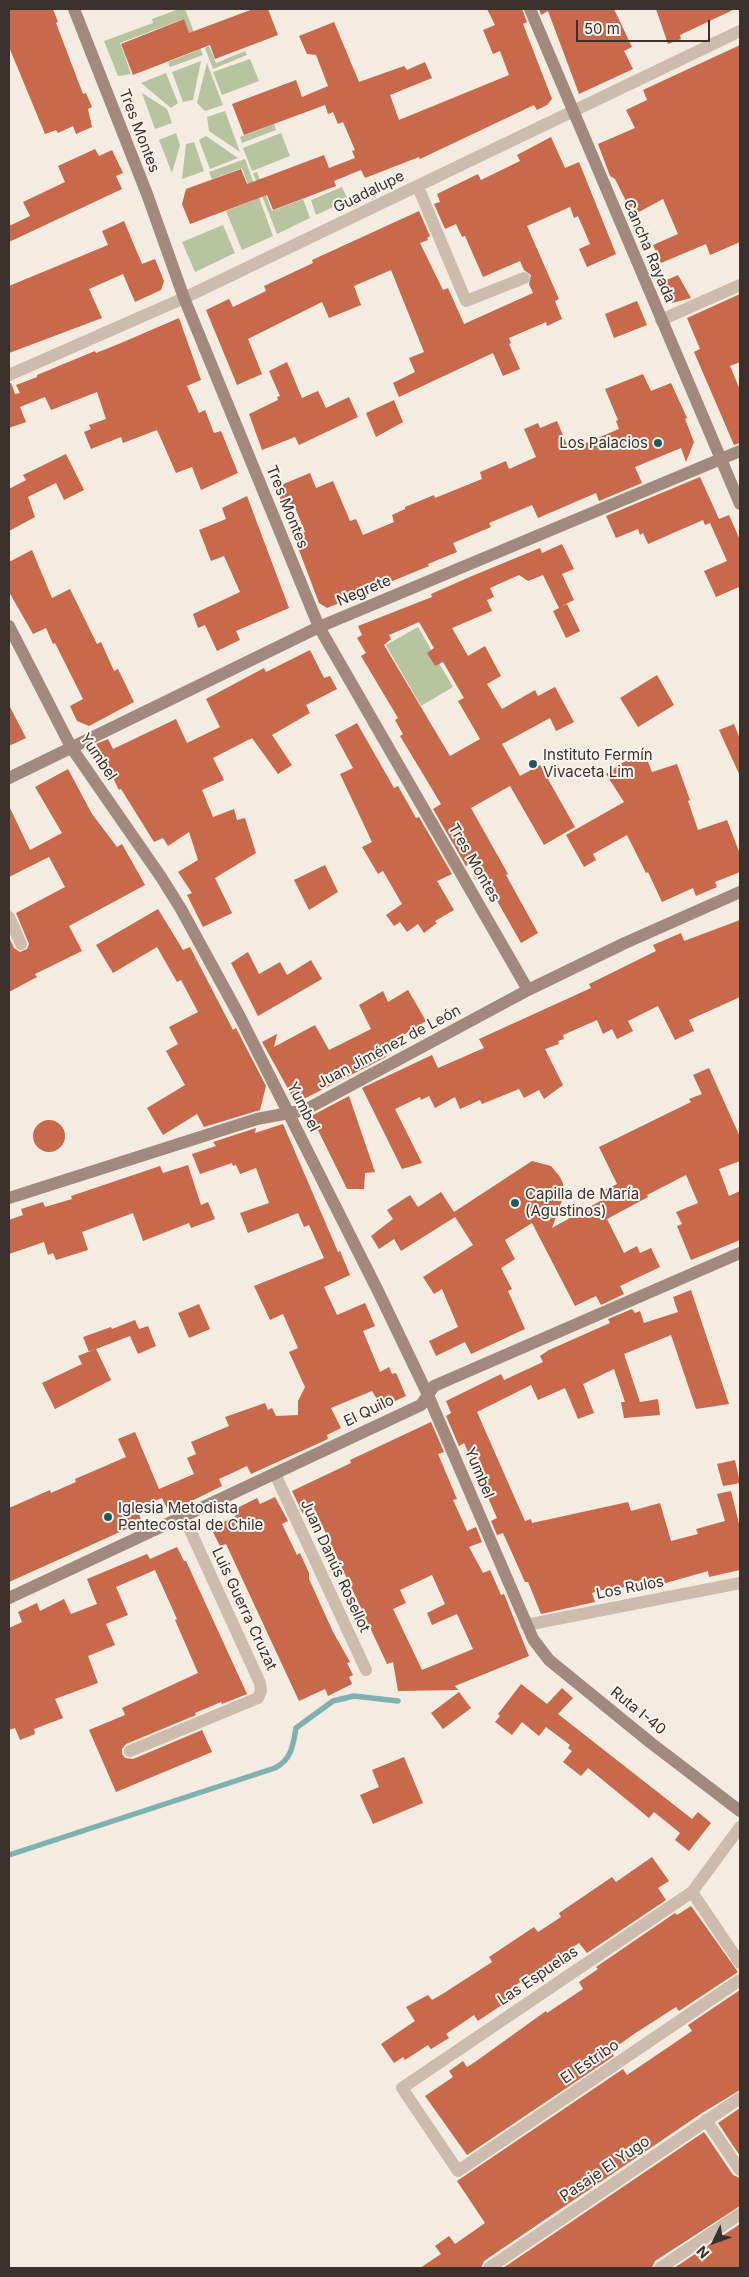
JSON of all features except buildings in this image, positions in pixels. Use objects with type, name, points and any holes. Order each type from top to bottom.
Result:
[{"type":"street","name":"Tres Montes","points":[[74,9],[147,194],[184,298],[319,627],[528,990]]},
{"type":"street","name":"Cancha Rayada","points":[[530,9],[572,112],[740,504]]},
{"type":"street","name":"Guadalupe","points":[[9,375],[184,298],[740,31]]},
{"type":"street","points":[[418,187],[466,301],[524,278]]},
{"type":"street","points":[[661,320],[740,285]]},
{"type":"street","name":"Negrete","points":[[9,778],[319,627],[740,451]]},
{"type":"street","name":"Yumbel","points":[[10,633],[70,747],[181,909],[240,1016],[428,1395],[526,1625]]},
{"type":"street","name":"Juan Jiménez de León","points":[[9,1198],[257,1119],[305,1110],[528,990],[625,943],[740,892]]},
{"type":"street","points":[[9,917],[22,944]]},
{"type":"street","name":"El Quilo","points":[[9,1598],[421,1405],[434,1386],[740,1253]]},
{"type":"street","name":"Juan Danús Rosellot","points":[[275,1474],[366,1670]]},
{"type":"street","name":"Luis Guerra Cruzat","points":[[130,1751],[258,1698],[261,1691],[260,1683],[184,1517]]},
{"type":"street","name":"Los Rulos","points":[[526,1625],[740,1583]]},
{"type":"street","name":"Ruta I-40","points":[[526,1625],[533,1639],[549,1660],[651,1743],[740,1811]]},
{"type":"street","name":"Las Espuelas","points":[[458,2171],[402,2088],[692,1892],[740,1828]]},
{"type":"street","points":[[692,1892],[740,1963]]},
{"type":"street","name":"El Estribo","points":[[458,2171],[740,1980]]},
{"type":"street","name":"Pasaje El Yugo","points":[[489,2268],[740,2098]]},
{"type":"street","points":[[706,2120],[740,2170]]},
{"type":"street","points":[[660,2268],[740,2214]]},
{"type":"green space","points":[[179,9],[185,9],[203,55],[170,67],[168,62],[196,51],[183,19],[120,43],[131,74],[118,76],[104,41],[153,23],[152,19]]},
{"type":"green space","points":[[209,46],[216,63],[245,51],[247,55],[213,69],[205,48]]},
{"type":"green space","points":[[250,59],[259,81],[222,95],[213,72]]},
{"type":"green space","points":[[201,61],[193,100],[183,102],[172,72]]},
{"type":"green space","points":[[207,63],[223,105],[205,111],[197,103]]},
{"type":"green space","points":[[166,73],[178,103],[171,108],[141,83]]},
{"type":"green space","points":[[142,93],[167,109],[172,123],[155,129]]},
{"type":"green space","points":[[225,111],[240,152],[209,131],[207,117]]},
{"type":"green space","points":[[274,124],[276,130],[242,143],[240,137]]},
{"type":"green space","points":[[176,133],[180,145],[172,173],[159,140]]},
{"type":"green space","points":[[281,133],[290,156],[252,171],[243,148]]},
{"type":"green space","points":[[206,136],[238,158],[210,169],[199,140]]},
{"type":"green space","points":[[194,142],[204,171],[182,179],[186,144]]},
{"type":"green space","points":[[245,159],[273,236],[242,250],[226,211],[254,200],[242,168],[212,179],[209,172]]},
{"type":"green space","points":[[257,172],[272,211],[303,199],[310,218],[277,234],[253,173]]},
{"type":"green space","points":[[342,187],[348,200],[316,215],[311,200]]},
{"type":"green space","points":[[223,225],[235,253],[195,272],[182,242]]},
{"type":"green space","points":[[418,627],[453,687],[421,706],[386,645]]},
{"type":"waterway","points":[[9,1855],[275,1768],[288,1756],[293,1746],[296,1728],[333,1701],[354,1696],[398,1701]]},
{"type":"place","name":"Los Palacios","points":[[658,443]]},
{"type":"place","name":"Instituto Fermín Vivaceta Lim","points":[[533,764]]},
{"type":"place","name":"Capilla de María (Agustinos)","points":[[515,1203]]},
{"type":"place","name":"Iglesia Metodista Pentecostal de Chile","points":[[108,1517]]}]
